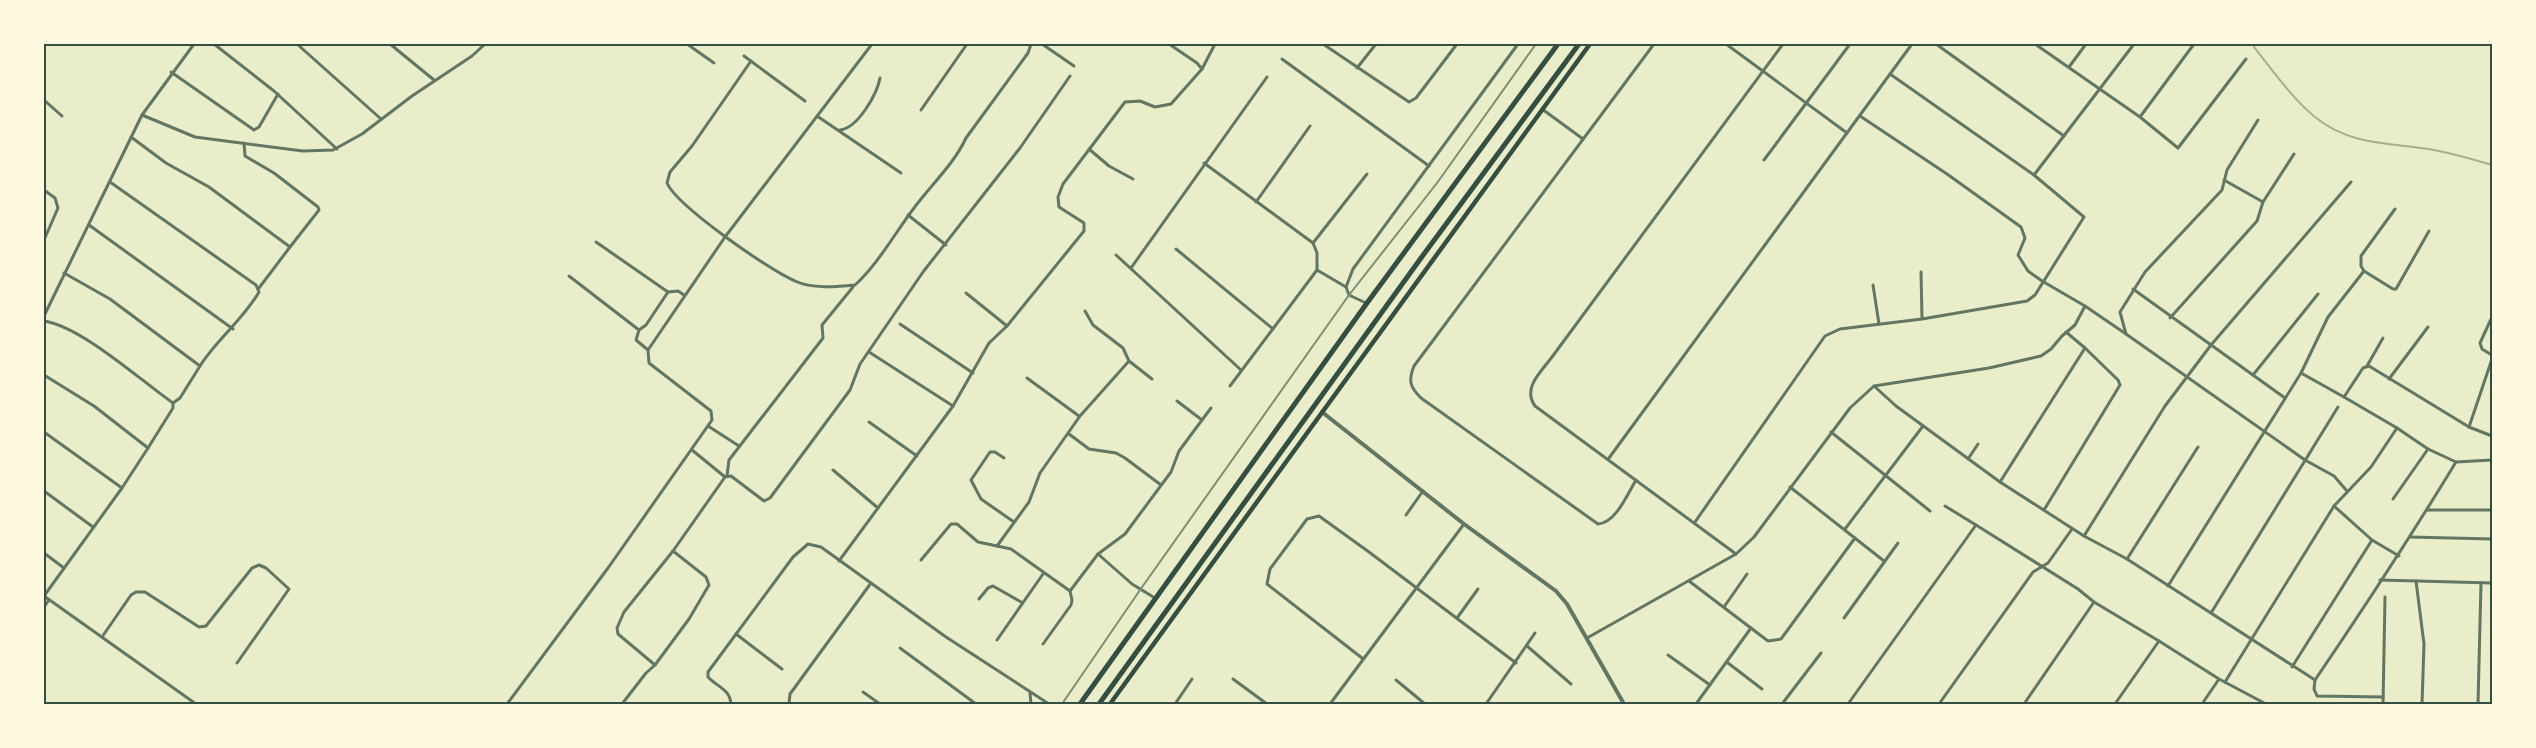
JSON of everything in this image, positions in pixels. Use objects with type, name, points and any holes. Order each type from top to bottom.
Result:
[{"type":"main road","points":[[1080,705],[1367,303],[1558,44]]},
{"type":"main road","points":[[1099,705],[1421,258],[1579,44]]},
{"type":"main road","points":[[1110,705],[1321,411],[1590,44]]},
{"type":"main road","points":[[1207,555],[1215,560]]},
{"type":"street","points":[[44,316],[142,115],[171,72],[194,44]]},
{"type":"street","points":[[214,44],[278,94],[337,149]]},
{"type":"street","points":[[297,44],[381,119]]},
{"type":"street","points":[[390,44],[434,80]]},
{"type":"street","points":[[142,115],[195,137],[303,151],[337,149],[472,56],[485,44]]},
{"type":"street","points":[[687,44],[714,63]]},
{"type":"street","points":[[507,705],[712,420],[711,411],[649,363],[648,350],[725,237],[872,44]]},
{"type":"street","points":[[921,110],[967,44]]},
{"type":"street","points":[[656,665],[622,639],[617,628],[624,612],[673,551],[726,477],[729,460],[823,338],[822,325],[866,273],[908,215],[960,151],[966,138],[1028,53],[1031,44]]},
{"type":"street","points":[[1042,44],[1074,66]]},
{"type":"street","points":[[1169,44],[1202,69]]},
{"type":"street","points":[[839,561],[953,406],[989,344],[1007,326],[1084,231],[1084,223],[1059,207],[1058,197],[1063,184],[1125,102],[1140,101],[1155,107],[1167,106],[1202,69],[1215,44]]},
{"type":"street","points":[[1323,44],[1405,101],[1412,102],[1457,44]]},
{"type":"street","points":[[1357,69],[1376,44]]},
{"type":"street","points":[[1346,287],[1353,269],[1518,44]]},
{"type":"street","points":[[1636,480],[1624,501],[1609,520],[1598,524],[1421,399],[1410,382],[1414,366],[1654,44]]},
{"type":"street","points":[[1726,44],[1847,133]]},
{"type":"street","points":[[1736,554],[1609,458],[1535,406],[1530,400],[1530,387],[1783,44]]},
{"type":"street","points":[[1764,160],[1850,44]]},
{"type":"street","points":[[1609,458],[1912,44]]},
{"type":"street","points":[[1936,44],[2064,136]]},
{"type":"street","points":[[2035,44],[2140,117],[2178,148],[2247,59]]},
{"type":"street","points":[[2069,67],[2086,44]]},
{"type":"street","points":[[2034,175],[2134,44]]},
{"type":"street","points":[[2140,117],[2194,44]]},
{"type":"street","points":[[744,56],[805,101]]},
{"type":"street","points":[[1282,59],[1429,166]]},
{"type":"street","points":[[752,62],[667,178],[668,186],[725,237],[796,282],[830,287],[855,285]]},
{"type":"street","points":[[171,72],[254,130],[259,127],[278,94]]},
{"type":"street","points":[[1695,522],[1826,336],[1840,329],[2022,303],[2035,295],[2042,281],[2073,238],[2084,217],[2034,175],[1890,74]]},
{"type":"street","points":[[692,450],[726,477],[731,476],[764,501],[768,499],[850,390],[860,364],[923,272],[1020,148],[1070,76]]},
{"type":"street","points":[[1131,268],[1267,77]]},
{"type":"street","points":[[838,130],[846,129],[852,124],[878,86],[880,78]]},
{"type":"street","points":[[44,100],[62,116]]},
{"type":"street","points":[[1542,109],[1583,139]]},
{"type":"street","points":[[817,116],[901,173]]},
{"type":"street","points":[[1860,116],[2021,227],[2025,238],[2019,250],[2019,259],[2028,271],[2085,306],[2305,460],[2334,476],[2347,491]]},
{"type":"street","points":[[2126,334],[2120,312],[2132,289],[2145,272],[2222,190],[2227,170],[2258,120]]},
{"type":"street","points":[[1256,202],[1310,126]]},
{"type":"street","points":[[131,137],[166,163],[209,187],[290,247]]},
{"type":"street","points":[[173,403],[180,398],[211,349],[232,329],[256,297],[259,288],[319,210],[274,173],[244,156],[244,143]]},
{"type":"street","points":[[1089,149],[1109,166],[1133,179]]},
{"type":"street","points":[[2170,318],[2257,221],[2263,202],[2294,154]]},
{"type":"street","points":[[1204,163],[1313,243],[1317,253],[1317,270],[1230,386]]},
{"type":"street","points":[[1313,243],[1367,174]]},
{"type":"street","points":[[2224,180],[2263,202]]},
{"type":"street","points":[[110,182],[259,288]]},
{"type":"street","points":[[2084,536],[2165,406],[2211,345],[2351,182]]},
{"type":"street","points":[[44,190],[55,198],[58,208],[44,240]]},
{"type":"street","points":[[2395,209],[2361,256],[2361,266],[2364,271],[2396,289],[2429,231]]},
{"type":"street","points":[[908,215],[946,245]]},
{"type":"street","points":[[88,225],[232,329]]},
{"type":"street","points":[[596,242],[668,292],[678,291],[684,295]]},
{"type":"street","points":[[1176,249],[1273,329]]},
{"type":"street","points":[[1116,255],[1241,370]]},
{"type":"street","points":[[1317,270],[1346,287],[1349,295],[1367,303]]},
{"type":"street","points":[[2168,586],[2301,373],[2328,317],[2364,271]]},
{"type":"street","points":[[1921,272],[1922,319]]},
{"type":"street","points":[[64,273],[110,299],[200,366]]},
{"type":"street","points":[[569,276],[639,330]]},
{"type":"street","points":[[1873,285],[1879,324]]},
{"type":"street","points":[[2132,289],[2285,398]]},
{"type":"street","points":[[648,350],[636,340],[639,330],[646,325],[668,292]]},
{"type":"street","points":[[966,293],[1007,326]]},
{"type":"street","points":[[2253,375],[2318,294]]},
{"type":"street","points":[[44,303],[48,308]]},
{"type":"street","points":[[1587,638],[1736,554],[1755,537],[1850,408],[1874,386],[1989,368],[2041,356],[2051,349],[2080,319],[2085,306]]},
{"type":"street","points":[[1085,311],[1094,325],[1123,348],[1129,361],[1152,379]]},
{"type":"street","points":[[2493,316],[2481,343],[2482,349],[2493,355]]},
{"type":"street","points":[[44,321],[63,327],[90,343],[173,403],[174,408],[122,488],[44,596],[196,705]]},
{"type":"street","points":[[900,324],[973,373]]},
{"type":"street","points":[[2389,379],[2428,327]]},
{"type":"street","points":[[2044,510],[2120,385],[2116,378],[2066,332]]},
{"type":"street","points":[[2344,397],[2367,366],[2383,338]]},
{"type":"street","points":[[2000,482],[2085,348]]},
{"type":"street","points":[[869,352],[953,406]]},
{"type":"street","points":[[2469,427],[2493,359]]},
{"type":"street","points":[[997,546],[1029,502],[1040,473],[1080,416],[1129,361]]},
{"type":"street","points":[[2367,366],[2469,427],[2493,436]]},
{"type":"street","points":[[2301,373],[2397,428],[2428,449],[2456,462],[2493,460]]},
{"type":"street","points":[[44,375],[94,406],[148,448]]},
{"type":"street","points":[[1028,378],[1080,416]]},
{"type":"street","points":[[1874,386],[1923,426],[2000,482],[2072,529],[2127,559],[2315,680]]},
{"type":"street","points":[[1177,401],[1202,420]]},
{"type":"street","points":[[2211,613],[2338,407]]},
{"type":"street","points":[[1070,591],[1098,554],[1125,534],[1161,485],[1174,465],[1179,451],[1211,408]]},
{"type":"street","points":[[1321,411],[1464,524],[1556,591],[1587,638],[1624,705]]},
{"type":"street","points":[[869,422],[917,456]]},
{"type":"street","points":[[708,426],[740,446]]},
{"type":"street","points":[[1845,529],[1923,426]]},
{"type":"street","points":[[2225,682],[2334,506],[2371,467],[2397,428]]},
{"type":"street","points":[[44,432],[122,488]]},
{"type":"street","points":[[1831,432],[1884,477],[1930,511]]},
{"type":"street","points":[[1069,434],[1089,448],[1116,453],[1161,485]]},
{"type":"street","points":[[1968,459],[1978,444]]},
{"type":"street","points":[[2127,559],[2198,447]]},
{"type":"street","points":[[2393,499],[2428,449]]},
{"type":"street","points":[[1004,458],[995,452],[990,453],[971,480],[981,499],[1014,522]]},
{"type":"street","points":[[2383,697],[2317,696],[2314,689],[2315,680],[2398,556],[2456,462]]},
{"type":"street","points":[[833,470],[878,508]]},
{"type":"street","points":[[1790,487],[1884,561]]},
{"type":"street","points":[[44,491],[93,527]]},
{"type":"street","points":[[1406,515],[1423,491]]},
{"type":"street","points":[[1945,506],[2078,589],[2094,602],[2219,679],[2266,705]]},
{"type":"street","points":[[2334,506],[2372,540],[2398,556]]},
{"type":"street","points":[[2427,510],[2493,510]]},
{"type":"street","points":[[1362,658],[1267,584],[1270,569],[1307,519],[1318,516],[1516,663]]},
{"type":"street","points":[[921,560],[951,524],[957,524],[978,542],[1007,546],[1043,574],[1070,591],[1071,605],[1043,644]]},
{"type":"street","points":[[1330,705],[1362,658],[1464,524]]},
{"type":"street","points":[[1848,705],[1976,525]]},
{"type":"street","points":[[1939,705],[2033,572],[2048,563],[2072,529]]},
{"type":"street","points":[[2410,537],[2493,539]]},
{"type":"street","points":[[1689,581],[1768,641],[1781,639],[1855,538]]},
{"type":"street","points":[[2292,667],[2372,540]]},
{"type":"street","points":[[1844,618],[1898,543]]},
{"type":"street","points":[[731,705],[728,693],[708,676],[708,672],[800,549],[808,544],[821,547],[946,637],[1049,705]]},
{"type":"street","points":[[622,705],[646,673],[656,665],[689,619],[709,583],[706,577],[673,551]]},
{"type":"street","points":[[44,553],[64,568]]},
{"type":"street","points":[[1098,554],[1132,584],[1155,598]]},
{"type":"street","points":[[102,637],[130,595],[136,592],[145,592],[199,627],[206,626],[252,568],[259,565],[266,568],[289,589],[237,663]]},
{"type":"street","points":[[997,640],[1043,574]]},
{"type":"street","points":[[1723,608],[1747,574]]},
{"type":"street","points":[[2380,580],[2493,584]]},
{"type":"street","points":[[2416,581],[2424,644],[2422,705]]},
{"type":"street","points":[[789,705],[790,694],[871,582]]},
{"type":"street","points":[[2478,705],[2481,583]]},
{"type":"street","points":[[979,599],[988,588],[993,586],[1022,603]]},
{"type":"street","points":[[1457,618],[1478,589]]},
{"type":"street","points":[[2383,705],[2385,597]]},
{"type":"street","points":[[44,607],[49,600]]},
{"type":"street","points":[[2024,705],[2094,602]]},
{"type":"street","points":[[1696,705],[1728,663],[1750,628]]},
{"type":"street","points":[[1486,705],[1535,633]]},
{"type":"street","points":[[736,634],[782,669]]},
{"type":"street","points":[[2115,705],[2159,641]]},
{"type":"street","points":[[1527,646],[1572,684]]},
{"type":"street","points":[[900,648],[976,705]]},
{"type":"street","points":[[1782,705],[1821,653]]},
{"type":"street","points":[[1668,655],[1710,685]]},
{"type":"street","points":[[1728,663],[1762,689]]},
{"type":"street","points":[[1175,705],[1192,679]]},
{"type":"street","points":[[1233,679],[1267,705]]},
{"type":"street","points":[[2202,705],[2219,679]]},
{"type":"street","points":[[1396,680],[1425,705]]},
{"type":"street","points":[[863,692],[880,705]]},
{"type":"street","points":[[1030,693],[1031,705]]},
{"type":"waterway","points":[[2254,44],[2254,47],[2291,93],[2307,110],[2328,126],[2355,138],[2437,151],[2492,165]]},
{"type":"railway","points":[[1062,704],[1349,295],[1437,183],[1536,44]]}]
